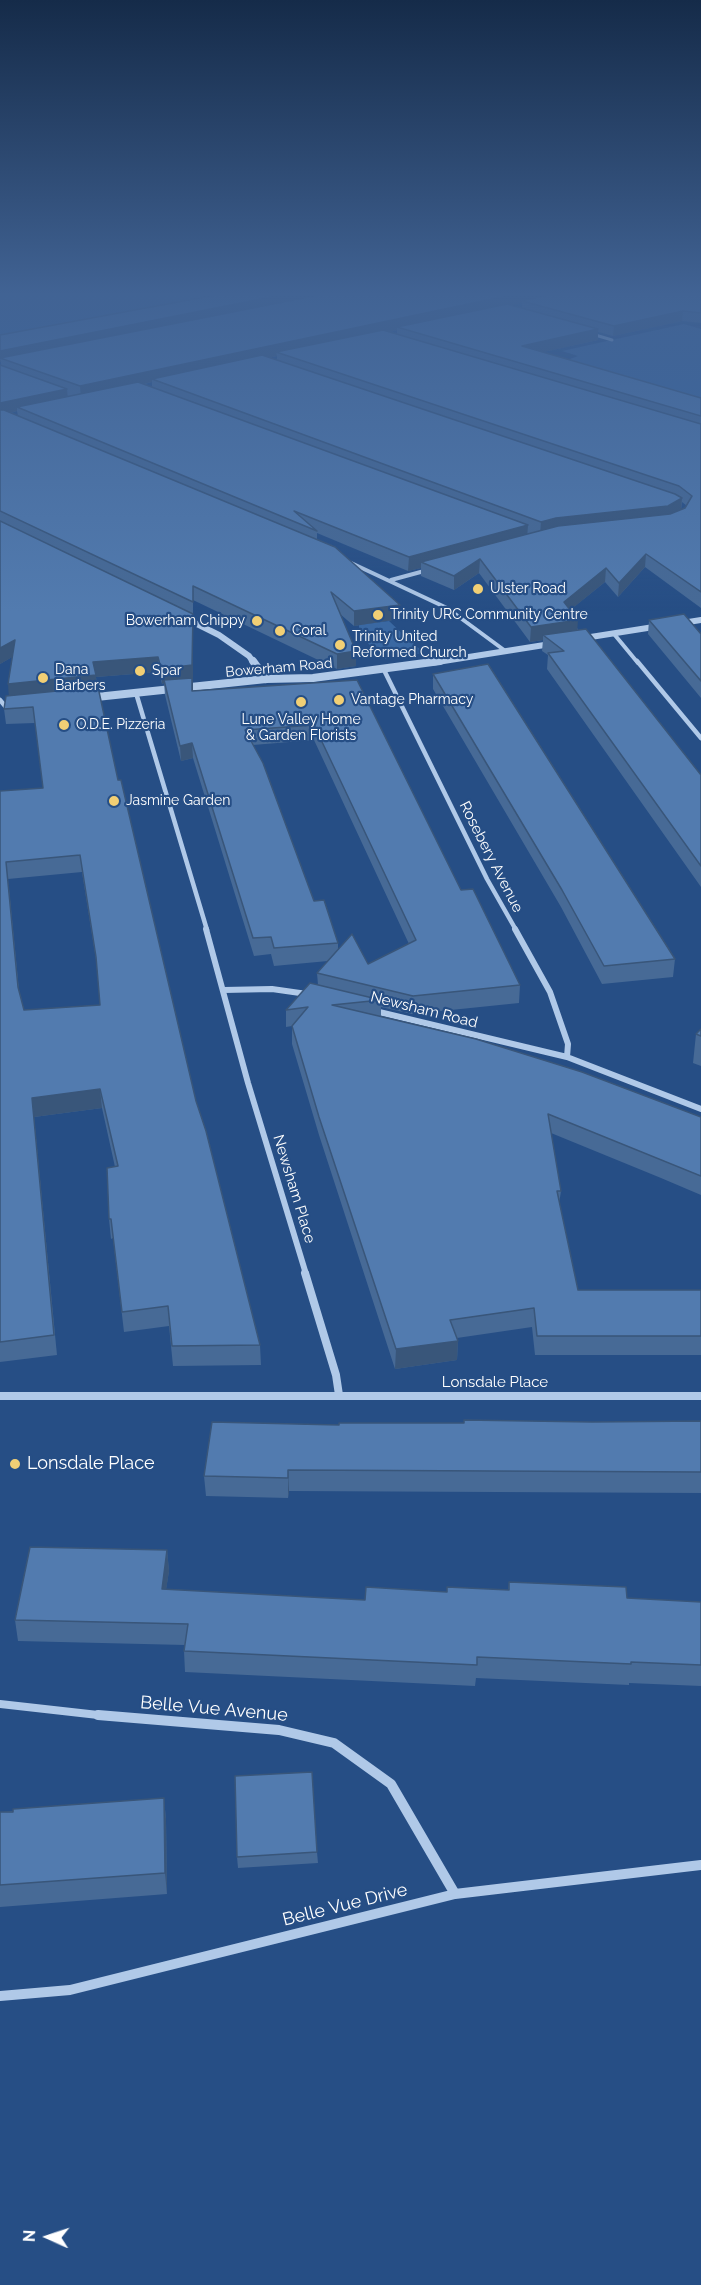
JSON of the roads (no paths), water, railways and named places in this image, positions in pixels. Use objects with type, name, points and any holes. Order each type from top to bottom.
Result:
[{"type":"street","points":[[338,557],[391,580],[452,612],[504,650]]},
{"type":"street","points":[[391,580],[430,570]]},
{"type":"street","points":[[169,610],[219,635],[249,656],[266,679]]},
{"type":"street","name":"Bowerham Road","points":[[80,698],[266,679],[313,678],[384,670],[701,620]]},
{"type":"street","points":[[614,634],[701,738]]},
{"type":"street","name":"Rosebery Avenue","points":[[384,670],[487,879],[550,992],[568,1044],[567,1057]]},
{"type":"street","points":[[136,693],[224,990],[272,989],[315,996]]},
{"type":"street","points":[[2,704],[15,705]]},
{"type":"street","name":"Newsham Place","points":[[224,990],[248,1083],[336,1375],[339,1395]]},
{"type":"street","name":"Newsham Road","points":[[372,1010],[567,1057],[701,1109]]},
{"type":"street","name":"Lonsdale Place","points":[[0,1396],[701,1396]]},
{"type":"street","name":"Belle Vue Avenue","points":[[0,1704],[48,1712],[279,1730],[334,1743],[391,1784],[455,1894]]},
{"type":"street","name":"Belle Vue Drive","points":[[0,1996],[70,1990],[455,1894],[701,1865]]},
{"type":"place","name":"Ulster Road","points":[[478,589]]},
{"type":"place","name":"Trinity URC Community Centre","points":[[378,615]]},
{"type":"place","name":"Bowerham Chippy","points":[[257,621]]},
{"type":"place","name":"Coral","points":[[280,631]]},
{"type":"place","name":"Trinity United Reformed Church","points":[[340,645]]},
{"type":"place","name":"Spar","points":[[140,671]]},
{"type":"place","name":"Dana Barbers","points":[[43,678]]},
{"type":"place","name":"Vantage Pharmacy","points":[[339,700]]},
{"type":"place","name":"Lune Valley Home & Garden Florists","points":[[301,702]]},
{"type":"place","name":"O.D.E. Pizzeria","points":[[64,725]]},
{"type":"place","name":"Jasmine Garden","points":[[114,801]]},
{"type":"place","name":"Lonsdale Place","points":[[15,1464]]}]
